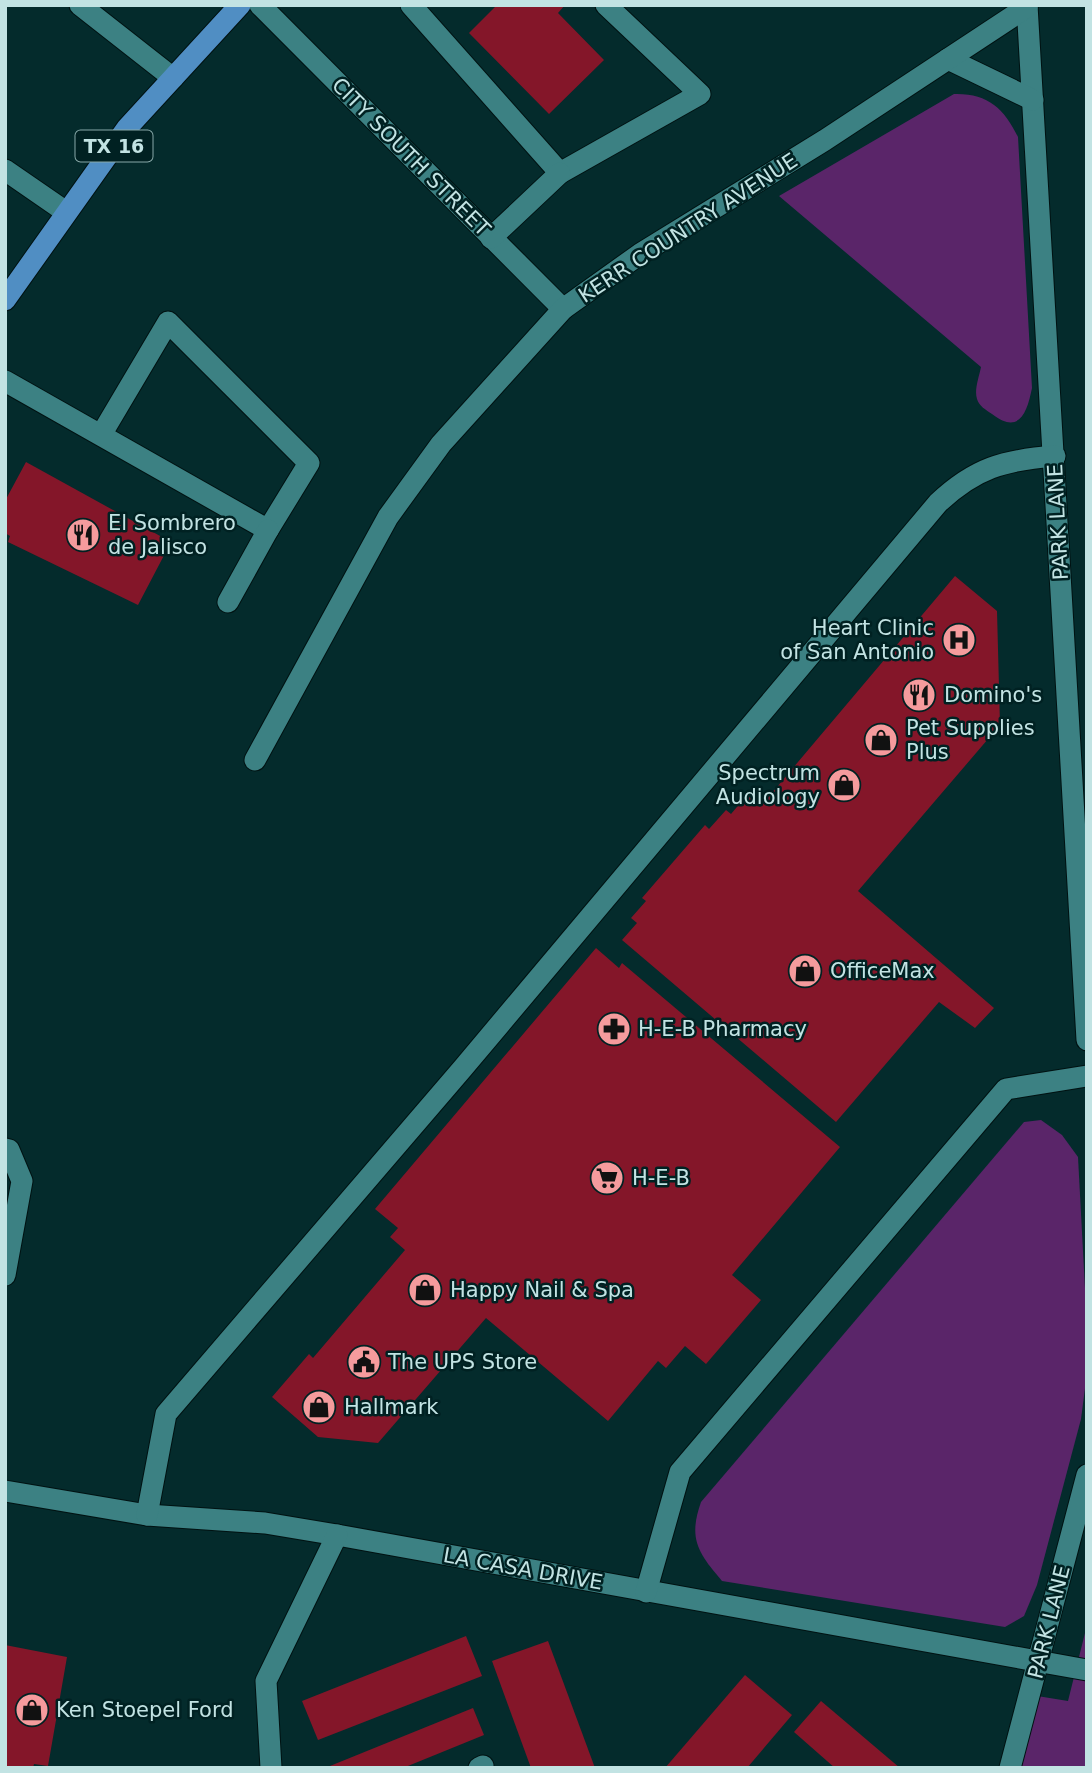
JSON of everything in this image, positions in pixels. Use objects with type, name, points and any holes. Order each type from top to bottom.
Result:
[{"type":"main road","name":"TX 16","points":[[5,300],[127,128],[240,5]]},
{"type":"street","points":[[80,5],[173,78]]},
{"type":"street","name":"CITY SOUTH STREET","points":[[260,5],[563,309]]},
{"type":"street","points":[[411,5],[560,173]]},
{"type":"street","points":[[491,238],[560,173],[699,94],[606,5]]},
{"type":"street","name":"KERR COUNTRY AVENUE","points":[[254,760],[388,517],[442,444],[563,309],[640,254],[825,141],[1027,6]]},
{"type":"street","name":"PARK LANE","points":[[1027,6],[1087,1040]]},
{"type":"street","points":[[948,59],[1033,100]]},
{"type":"street","points":[[5,170],[66,212]]},
{"type":"street","points":[[101,435],[168,322],[309,463],[228,602]]},
{"type":"street","points":[[5,381],[268,530]]},
{"type":"street","points":[[147,1515],[166,1414],[463,1068],[937,503],[959,483],[982,470],[1015,459],[1055,456]]},
{"type":"street","points":[[646,1592],[680,1472],[1006,1089],[1087,1076]]},
{"type":"street","points":[[5,1149],[9,1150],[22,1181],[10,1211],[5,1275]]},
{"type":"street","name":"PARK LANE","points":[[1010,1768],[1087,1475]]},
{"type":"street","name":"LA CASA DRIVE","points":[[5,1491],[147,1515],[265,1523],[338,1535],[1087,1670]]},
{"type":"street","points":[[271,1768],[266,1681],[338,1535]]},
{"type":"shaded area","points":[[954,94],[976,96],[993,104],[1007,118],[1018,137],[1032,388],[1024,413],[1015,422],[1001,420],[979,404],[976,392],[981,367],[779,196]]},
{"type":"shaded area","points":[[1041,1120],[1062,1135],[1078,1157],[1087,1373],[1081,1419],[1037,1585],[1024,1616],[1005,1627],[722,1581],[698,1545],[695,1526],[701,1502],[1024,1122]]},
{"type":"shaded area","points":[[1087,1625],[1087,1768],[1013,1768],[1031,1695],[1068,1701]]},
{"type":"building","points":[[497,5],[565,5],[558,13],[604,60],[549,114],[469,33]]},
{"type":"building","name":"El Sombrero de Jalisco","points":[[26,462],[171,542],[138,605],[8,542],[10,536],[5,533],[5,501]]},
{"type":"building","name":"OfficeMax","points":[[955,576],[997,611],[1000,725],[858,891],[994,1008],[975,1028],[939,1002],[836,1122],[622,940],[637,923],[631,918],[646,901],[642,898],[705,825],[709,829],[726,810],[731,814],[747,795],[760,807]]},
{"type":"building","name":"H-E-B","points":[[596,948],[619,968],[622,963],[840,1147],[732,1275],[761,1300],[706,1364],[685,1346],[666,1368],[658,1361],[608,1421],[486,1318],[378,1443],[318,1437],[272,1397],[309,1354],[313,1358],[405,1250],[390,1237],[398,1228],[375,1209]]},
{"type":"building","points":[[466,1636],[482,1676],[318,1740],[302,1701]]},
{"type":"building","points":[[548,1641],[595,1768],[531,1768],[492,1661]]},
{"type":"building","name":"Ken Stoepel Ford","points":[[5,1645],[67,1657],[48,1766],[34,1764],[33,1768],[5,1768]]},
{"type":"building","points":[[745,1675],[792,1715],[747,1768],[665,1768]]},
{"type":"building","points":[[821,1701],[900,1768],[835,1768],[794,1732]]},
{"type":"building","points":[[473,1708],[484,1735],[403,1768],[325,1768]]},
{"type":"place","name":"El Sombrero de Jalisco","points":[[83,535]]},
{"type":"place","name":"Heart Clinic of San Antonio","points":[[959,640]]},
{"type":"place","name":"Domino's","points":[[919,695]]},
{"type":"place","name":"Pet Supplies Plus","points":[[881,740]]},
{"type":"place","name":"Spectrum Audiology","points":[[844,785]]},
{"type":"place","name":"OfficeMax","points":[[805,971]]},
{"type":"place","name":"H-E-B Pharmacy","points":[[614,1029]]},
{"type":"place","name":"H-E-B","points":[[607,1178]]},
{"type":"place","name":"Happy Nail & Spa","points":[[425,1290]]},
{"type":"place","name":"The UPS Store","points":[[364,1362]]},
{"type":"place","name":"Hallmark","points":[[319,1407]]},
{"type":"place","name":"Ken Stoepel Ford","points":[[32,1710]]}]
